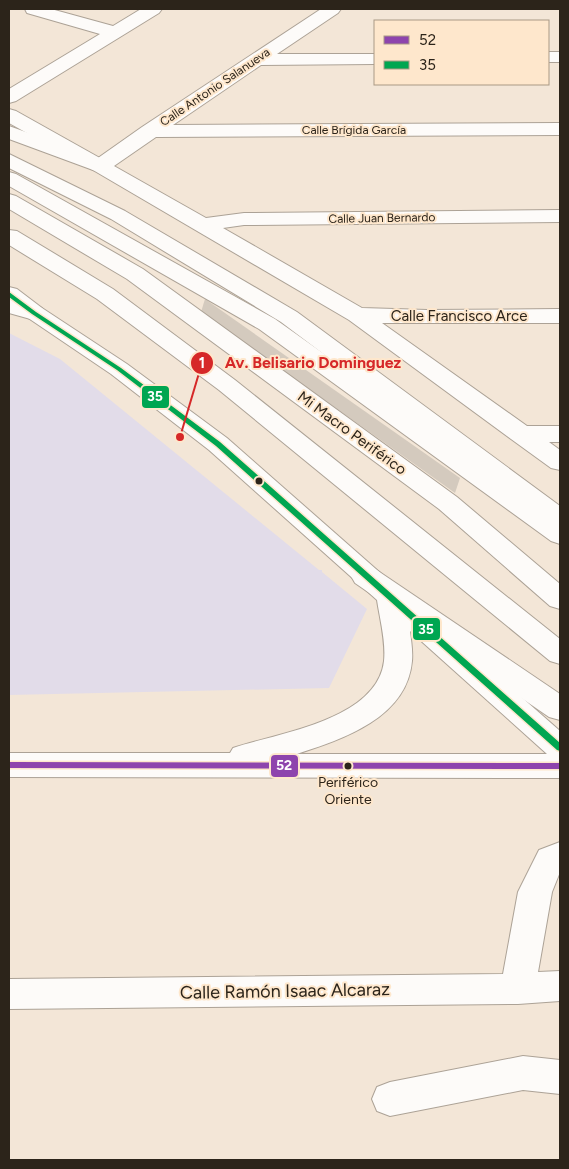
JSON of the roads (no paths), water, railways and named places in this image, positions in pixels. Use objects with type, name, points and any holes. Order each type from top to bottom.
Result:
[{"type":"main road","points":[[33,9],[114,32]]},
{"type":"main road","points":[[9,97],[153,9]]},
{"type":"main road","name":"Calle Antonio Salanueva","points":[[100,166],[332,9]]},
{"type":"main road","points":[[256,60],[374,59]]},
{"type":"main road","points":[[9,115],[204,225],[358,315],[560,462]]},
{"type":"main road","name":"Calle Brígida García","points":[[149,132],[560,129]]},
{"type":"main road","points":[[9,132],[100,166]]},
{"type":"main road","points":[[9,160],[118,215],[289,317],[560,519]]},
{"type":"main road","points":[[9,178],[34,190],[267,324],[560,535]]},
{"type":"main road","name":"Mi Macro Periférico","points":[[9,200],[134,274],[448,503],[560,599]]},
{"type":"main road","name":"Calle Juan Bernardo","points":[[204,225],[244,219],[560,216]]},
{"type":"main road","points":[[9,236],[105,294],[227,385],[560,654]]},
{"type":"main road","points":[[9,294],[34,313],[119,369],[218,444],[560,748]]},
{"type":"main road","points":[[9,306],[34,313]]},
{"type":"main road","name":"Calle Francisco Arce","points":[[358,315],[427,317],[560,316]]},
{"type":"main road","points":[[520,434],[560,434]]},
{"type":"main road","points":[[366,576],[560,710]]},
{"type":"main road","points":[[199,766],[306,740],[364,712],[384,694],[394,680],[398,662],[390,598]]},
{"type":"main road","points":[[9,764],[560,766]]},
{"type":"main road","points":[[518,989],[535,892],[550,859],[560,855]]},
{"type":"main road","name":"Calle Ramón Isaac Alcaraz","points":[[9,994],[518,989],[560,986]]},
{"type":"main road","points":[[390,1099],[524,1073],[560,1077]]},
{"type":"place","name":"Av. Belisario Dominguez","points":[[180,437]]},
{"type":"place","name":"Periférico Oriente","points":[[348,766]]}]
